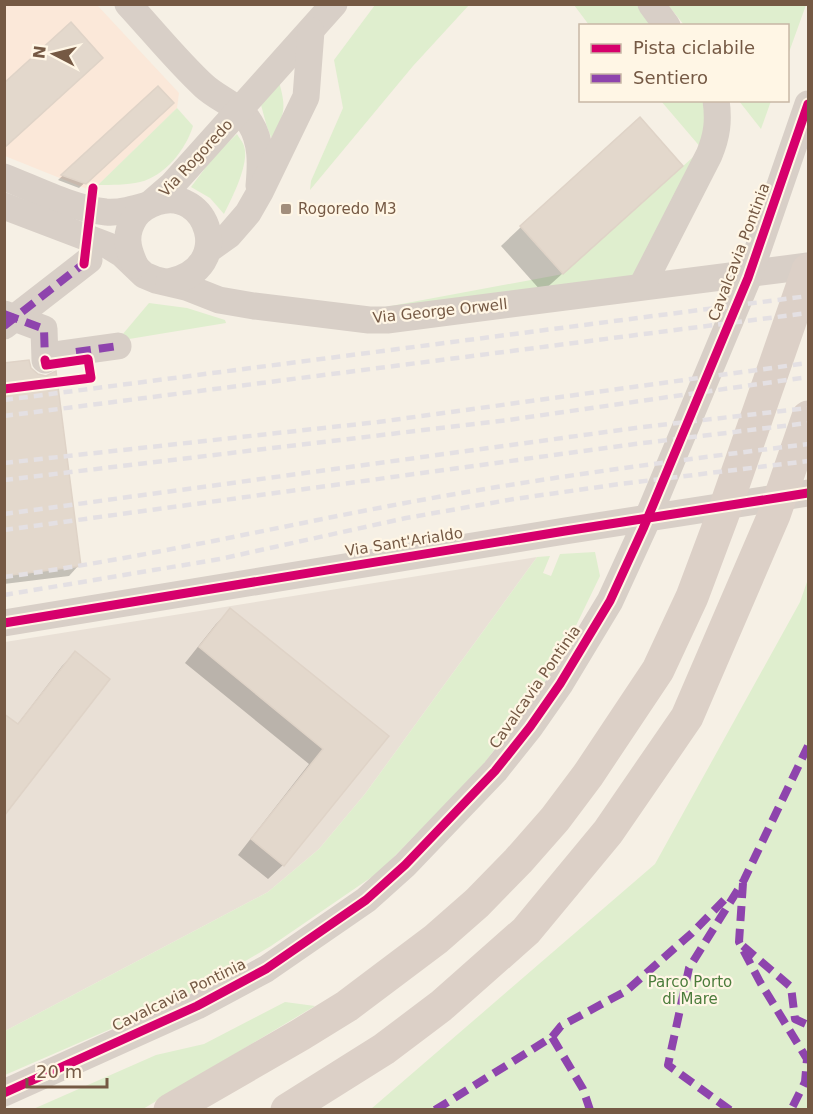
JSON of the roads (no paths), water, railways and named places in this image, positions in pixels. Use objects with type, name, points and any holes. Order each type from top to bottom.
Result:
[{"type":"highway","points":[[170,1110],[300,1035],[382,981],[477,903],[555,819],[588,775],[658,670],[692,597],[808,270]]},
{"type":"highway","points":[[287,1110],[384,1049],[441,1006],[526,931],[608,832],[687,717],[774,515],[808,417]]},
{"type":"street","points":[[128,4],[201,83],[240,111]]},
{"type":"street","name":"Via Rogoredo","points":[[149,205],[172,185],[334,4]]},
{"type":"street","points":[[651,4],[666,24]]},
{"type":"street","points":[[208,250],[229,235],[257,199],[306,97],[311,31]]},
{"type":"street","points":[[642,286],[717,136],[716,102]]},
{"type":"street","name":"Cavalcavia Pontinia","points":[[4,1093],[197,1006],[266,969],[366,900],[445,825],[495,771],[530,727],[586,644],[610,601],[643,529],[757,254],[808,104]]},
{"type":"street","name":"Via Rogoredo","points":[[240,111],[249,120],[259,145],[257,199]]},
{"type":"street","points":[[4,177],[95,210],[117,212],[149,205],[160,200],[174,200],[187,204],[198,212],[206,223],[209,236],[208,250],[195,273],[183,280],[170,282],[156,280],[144,274],[122,254],[101,242],[4,206]]},
{"type":"street","points":[[135,265],[129,253],[127,239],[133,220],[149,205]]},
{"type":"street","points":[[7,319],[89,260]]},
{"type":"street","name":"Via George Orwell","points":[[170,282],[227,302],[369,320],[387,320],[808,266]]},
{"type":"street","points":[[7,319],[44,329],[45,358],[118,346]]},
{"type":"street","name":"Via Sant'Arialdo","points":[[4,623],[808,493]]},
{"type":"railway","points":[[4,400],[808,296]]},
{"type":"railway","points":[[4,416],[808,313]]},
{"type":"railway","points":[[4,463],[378,422],[808,363]]},
{"type":"railway","points":[[4,480],[508,420],[808,377]]},
{"type":"railway","points":[[4,514],[643,427],[808,408]]},
{"type":"railway","points":[[4,530],[635,444],[808,423]]},
{"type":"railway","points":[[4,577],[155,552],[405,503],[506,486],[808,444]]},
{"type":"railway","points":[[4,595],[220,559],[406,518],[514,499],[808,461]]},
{"type":"place","name":"Rogoredo M3","points":[[286,209]]},
{"type":"park label","name":"Parco Porto di Mare","points":[[690,990]]}]
